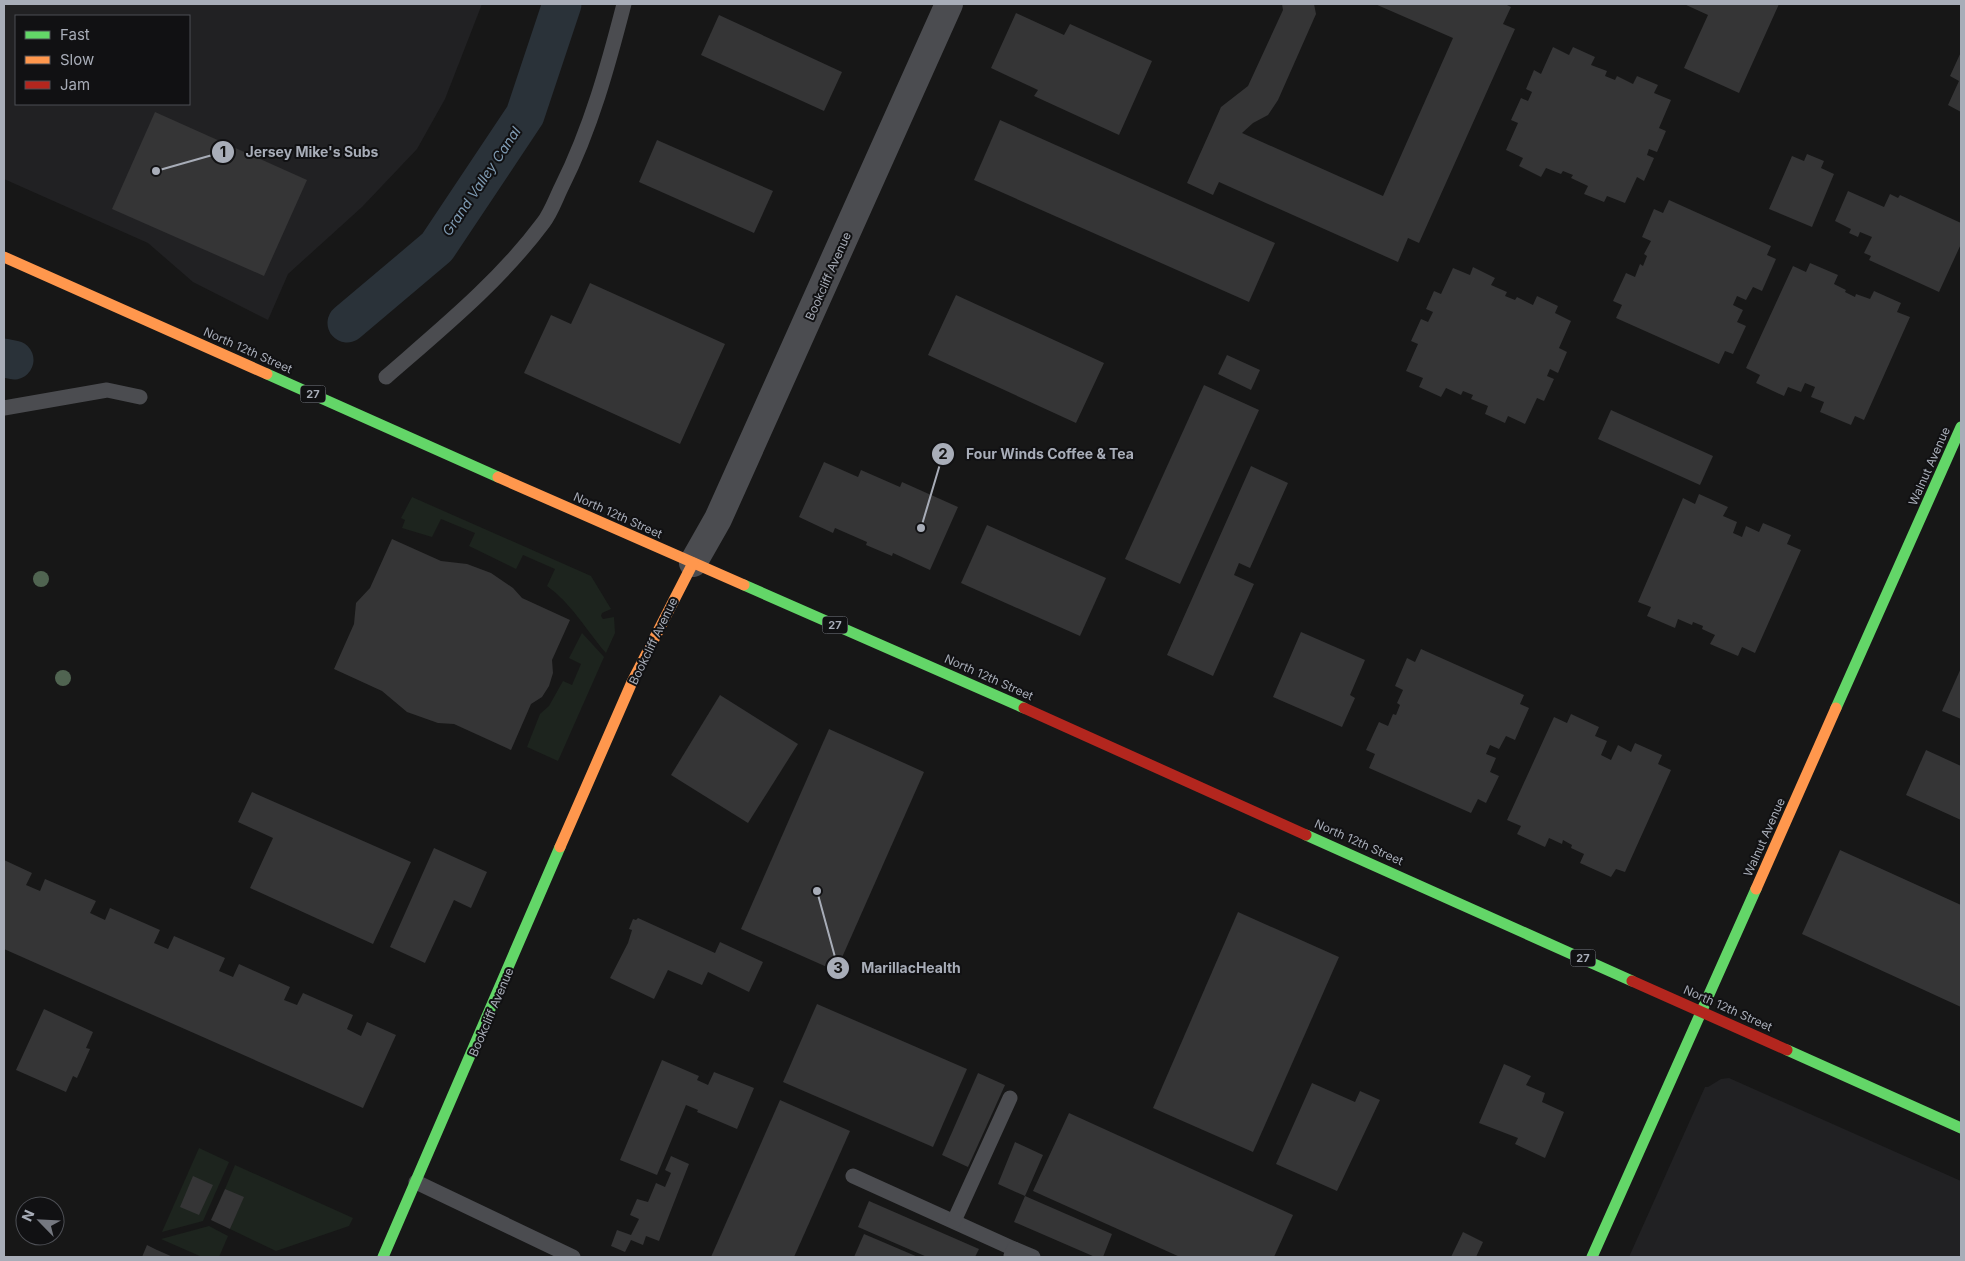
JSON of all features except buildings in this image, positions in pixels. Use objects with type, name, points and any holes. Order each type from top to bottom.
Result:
[{"type":"main road","name":"North 12th Street","points":[[4,256],[976,687],[1702,1012],[1960,1123]]},
{"type":"main road","name":"Walnut Avenue","points":[[1592,1257],[1961,427]]},
{"type":"main road","name":"Bookcliff Avenue","points":[[382,1257],[485,1026],[592,772],[662,617],[693,563]]},
{"type":"street","name":"Bookcliff Avenue","points":[[693,563],[718,519],[949,4]]},
{"type":"lane","points":[[386,377],[446,325],[503,270],[544,222],[578,154],[606,72],[624,4]]},
{"type":"lane","points":[[4,408],[107,390],[140,397]]},
{"type":"lane","points":[[954,1221],[1010,1098]]},
{"type":"lane","points":[[854,1176],[954,1221],[1012,1253],[1033,1257]]},
{"type":"lane","points":[[416,1182],[573,1257]]},
{"type":"shaded area","points":[[4,4],[482,4],[445,99],[417,149],[362,207],[288,274],[268,320],[193,282],[148,243],[4,179]]},
{"type":"shaded area","points":[[412,497],[591,576],[611,609],[602,613],[601,616],[603,619],[614,617],[615,633],[606,653],[564,601],[547,586],[555,569],[523,555],[516,569],[469,546],[475,533],[441,519],[432,537],[402,528],[405,520],[401,518]]},
{"type":"shaded area","points":[[582,633],[604,657],[558,761],[527,747],[540,714],[549,706],[563,681],[572,685],[581,664],[569,658]]},
{"type":"shaded area","points":[[1729,1078],[1961,1181],[1961,1257],[1629,1257],[1705,1087],[1721,1079]]},
{"type":"shaded area","points":[[199,1148],[229,1162],[203,1221],[162,1232]]},
{"type":"shaded area","points":[[235,1165],[353,1218],[349,1226],[276,1251],[230,1229],[243,1198],[225,1189]]},
{"type":"shaded area","points":[[209,1226],[228,1236],[219,1257],[202,1257],[161,1239]]},
{"type":"waterway","name":"Grand Valley Canal","points":[[347,323],[437,247],[525,115],[562,4]]},
{"type":"waterway","points":[[4,358],[14,360]]},
{"type":"traffic: fast","points":[[267,374],[498,477]]},
{"type":"traffic: fast","points":[[1836,708],[1961,427]]},
{"type":"traffic: fast","points":[[744,585],[1024,708]]},
{"type":"traffic: fast","points":[[1306,835],[1632,981]]},
{"type":"traffic: fast","points":[[383,1257],[560,847]]},
{"type":"traffic: fast","points":[[1592,1257],[1756,889]]},
{"type":"traffic: fast","points":[[1787,1050],[1961,1128]]},
{"type":"traffic: slow","points":[[4,257],[267,374]]},
{"type":"traffic: slow","points":[[498,477],[744,585]]},
{"type":"traffic: slow","points":[[560,847],[632,682],[693,563]]},
{"type":"traffic: slow","points":[[1756,889],[1836,708]]},
{"type":"traffic: jam","points":[[1024,708],[1306,835]]},
{"type":"traffic: jam","points":[[1632,981],[1787,1050]]},
{"type":"place","name":"Jersey Mike's Subs","points":[[156,171]]},
{"type":"place","name":"Four Winds Coffee & Tea","points":[[921,528]]},
{"type":"place","name":"MarillacHealth","points":[[817,891]]}]
